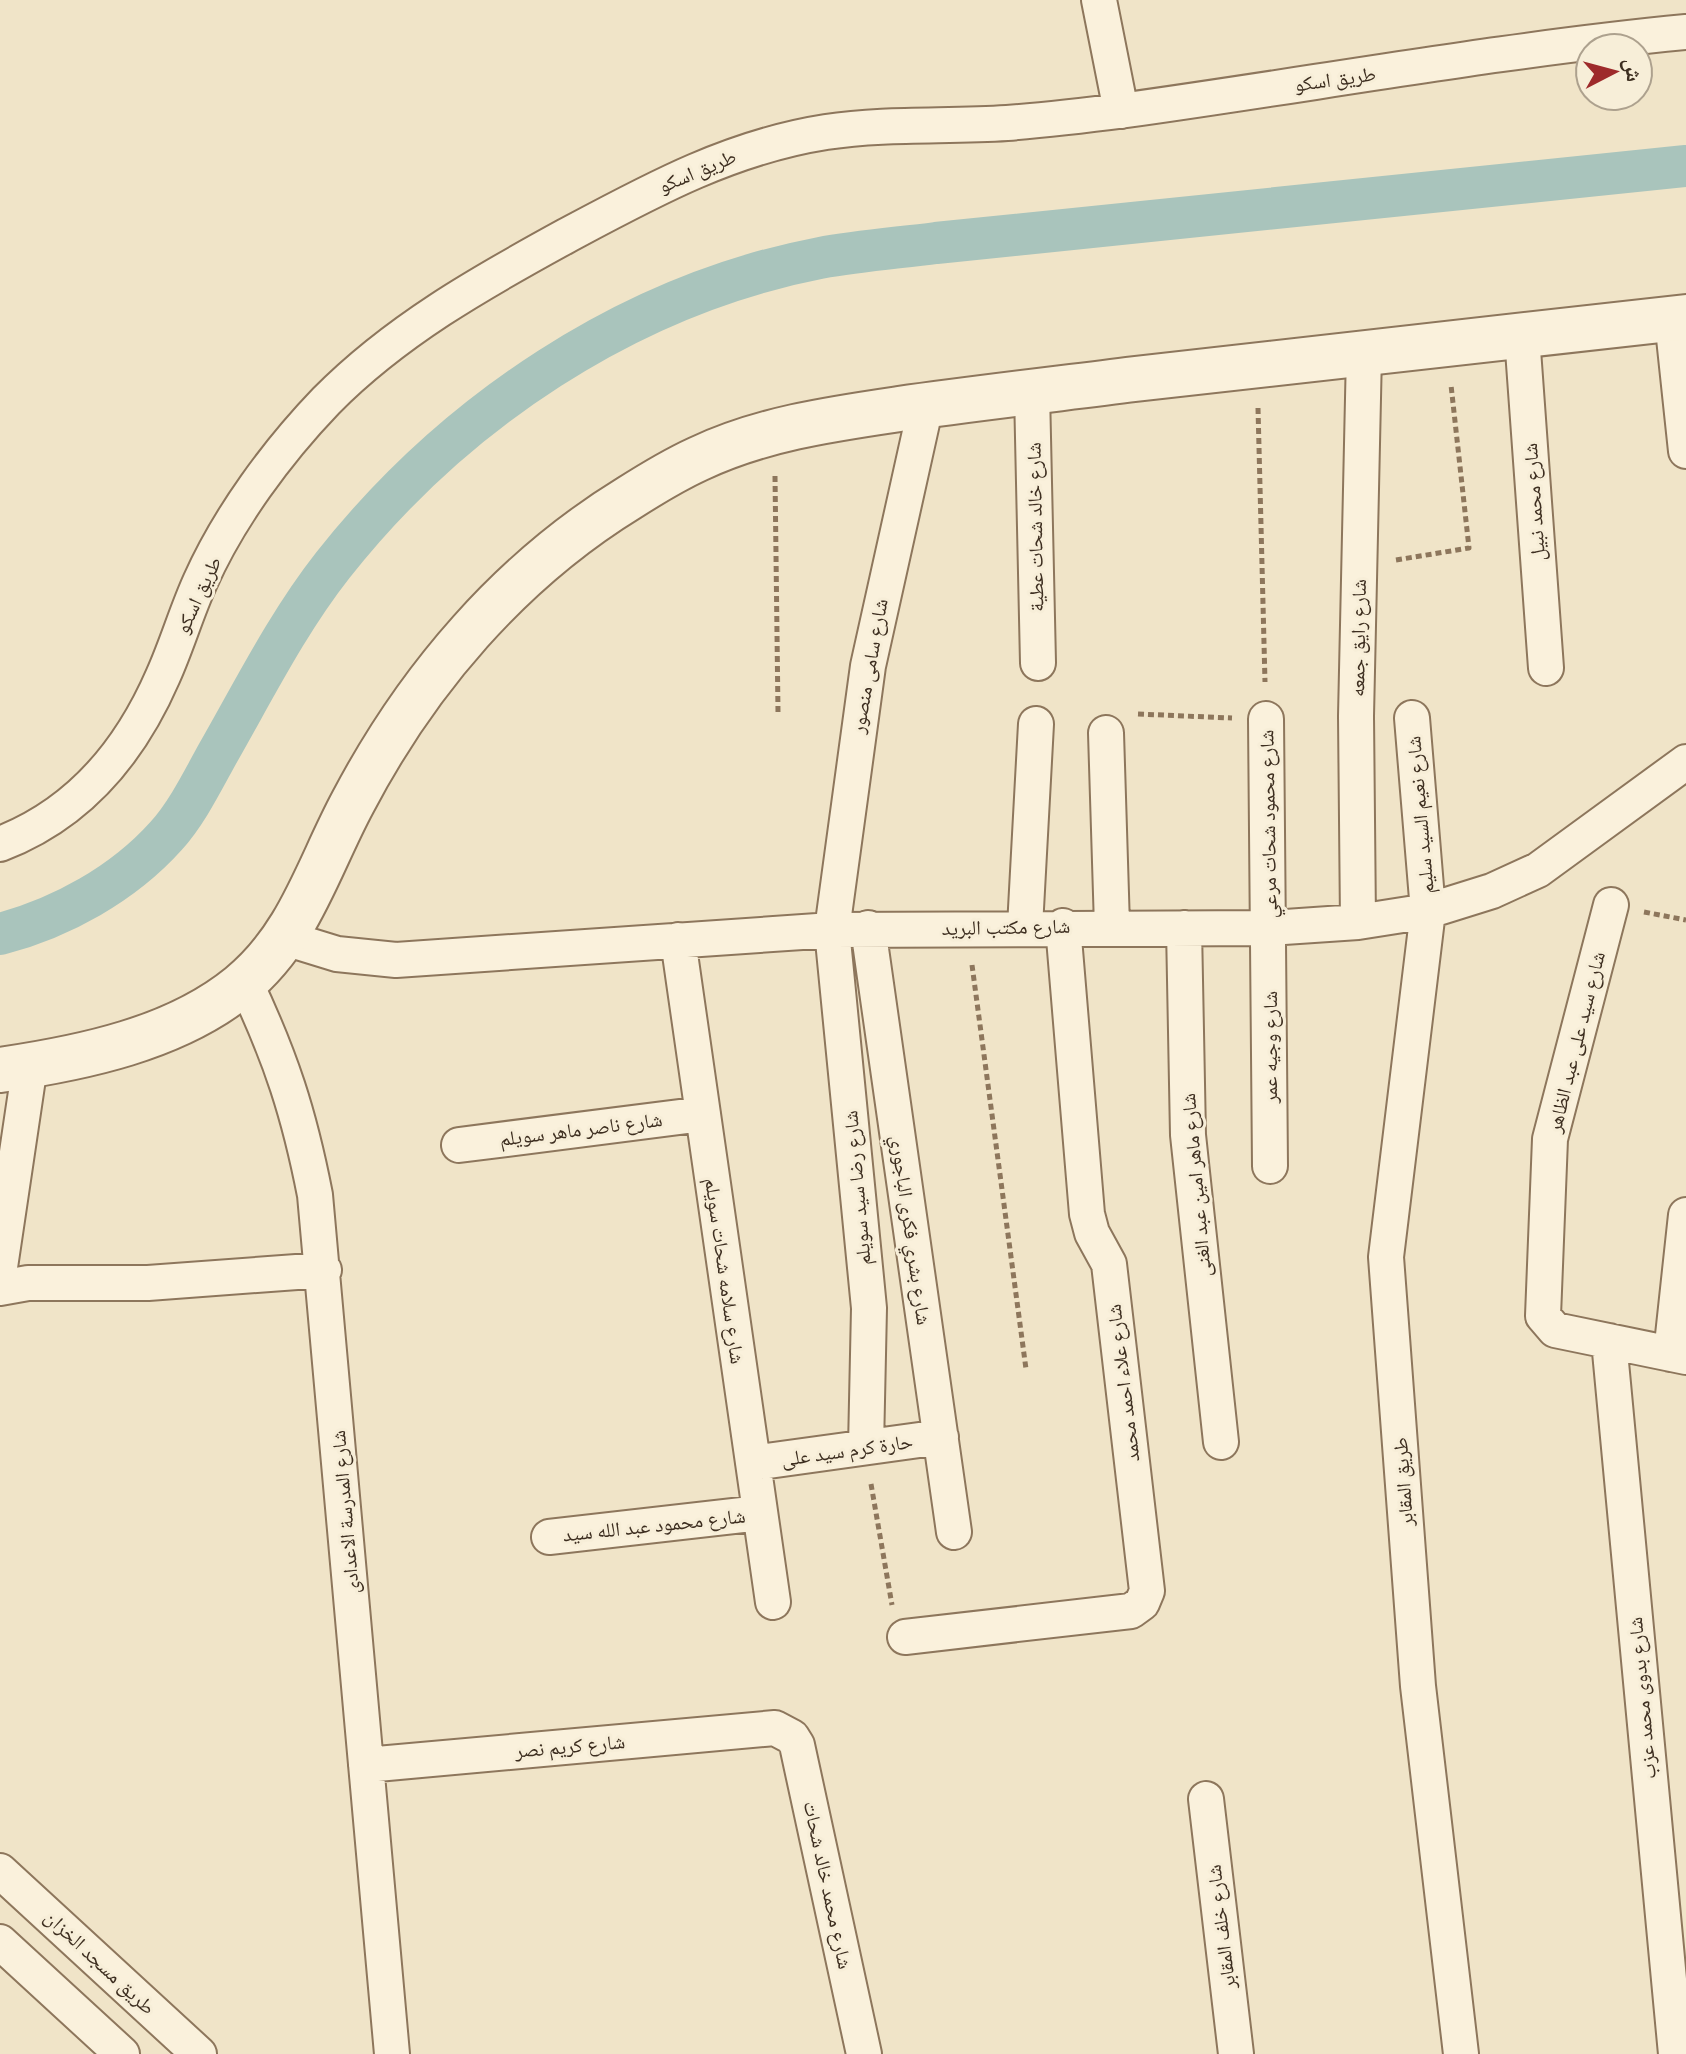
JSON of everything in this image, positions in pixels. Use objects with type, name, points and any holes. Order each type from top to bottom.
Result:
[{"type":"street","points":[[1099,0],[1121,111]]},
{"type":"street","name":"طريق اسكو","points":[[0,844],[50,821],[91,788],[123,749],[162,680],[201,579],[257,485],[326,401],[407,330],[569,235],[685,173],[782,140],[832,131],[1006,123],[1121,111],[1601,40],[1686,32]]},
{"type":"street","points":[[0,1267],[15,1068],[173,1027],[211,1007],[245,982],[285,938],[317,883],[350,806],[391,733],[440,666],[496,603],[558,548],[627,499],[699,458],[775,431],[926,405],[1679,318],[1686,451]]},
{"type":"street","name":"شارع محمد نبيل","points":[[1522,336],[1546,668]]},
{"type":"street","name":"شارع رايق جمعه","points":[[1358,922],[1364,353]]},
{"type":"street","name":"شارع خالد شحات عطية","points":[[1032,392],[1038,663]]},
{"type":"street","name":"شارع سامى منصور","points":[[832,930],[868,666],[926,405]]},
{"type":"street","name":"شارع نعيم السيد سليم","points":[[1412,718],[1428,911]]},
{"type":"street","name":"شارع محمود شحات مرعي","points":[[1266,719],[1269,928]]},
{"type":"street","points":[[1025,927],[1036,724]]},
{"type":"street","points":[[1106,733],[1112,926]]},
{"type":"street","name":"شارع مكتب البريد","points":[[285,938],[337,954],[396,960],[868,928],[1269,928],[1358,922],[1428,911],[1492,891],[1538,870],[1686,762]]},
{"type":"street","name":"شارع سيد على عبد الظاهر","points":[[1611,905],[1550,1139],[1543,1316],[1555,1330],[1679,1355]]},
{"type":"street","name":"طريق المقابر","points":[[1428,911],[1386,1257],[1418,1686],[1461,2054]]},
{"type":"street","name":"شارع علاء احمد محمد","points":[[905,1637],[1131,1611],[1142,1603],[1147,1591],[1109,1264],[1092,1233],[1087,1214],[1063,926]]},
{"type":"street","name":"شارع بشري فكرى الباجوري","points":[[868,928],[954,1532]]},
{"type":"street","name":"شارع ماهر امين عبد الغنى","points":[[1184,928],[1188,1135],[1221,1442]]},
{"type":"street","name":"شارع وجيه عمر","points":[[1269,928],[1270,1166]]},
{"type":"street","name":"شارع رضا سيد سويلم","points":[[832,930],[869,1308],[866,1447]]},
{"type":"street","name":"شارع سلامه شحات سويلم","points":[[678,940],[773,1602]]},
{"type":"street","name":"شارع المدرسة الاعدادى","points":[[245,982],[277,1050],[301,1122],[324,1270],[392,2054]]},
{"type":"street","name":"شارع ناصر ماهر سويلم","points":[[459,1145],[703,1114]]},
{"type":"street","points":[[1679,1355],[1686,1215]]},
{"type":"street","points":[[0,1288],[28,1283],[148,1283],[324,1270]]},
{"type":"street","name":"شارع بدوى محمد عزب","points":[[1609,1341],[1676,2054]]},
{"type":"street","name":"حارة كرم سيد على","points":[[753,1463],[941,1437]]},
{"type":"street","name":"شارع محمود عبد الله سيد","points":[[549,1537],[760,1513]]},
{"type":"street","name":"شارع كريم نصر","points":[[366,1765],[775,1728]]},
{"type":"street","name":"شارع محمد خالد شحات","points":[[775,1728],[792,1737],[797,1745],[864,2054]]},
{"type":"street","name":"شارع خلف المقابر","points":[[1206,1799],[1236,2054]]},
{"type":"street","name":"طريق مسجد الخزان","points":[[0,1871],[199,2054]]},
{"type":"street","points":[[0,1942],[122,2054]]},
{"type":"path","points":[[1360,566],[1469,548],[1446,344]]},
{"type":"path","points":[[1106,733],[1113,716],[1125,714],[1266,719],[1257,365]]},
{"type":"path","points":[[775,431],[778,712]]},
{"type":"path","points":[[967,928],[1026,1369]]},
{"type":"path","points":[[866,1447],[895,1627],[905,1637]]},
{"type":"waterway","points":[[0,934],[46,919],[90,897],[130,869],[166,836],[194,796],[272,657],[317,587],[381,510],[433,458],[489,411],[550,368],[613,331],[680,300],[749,276],[849,253],[1686,166]]}]
